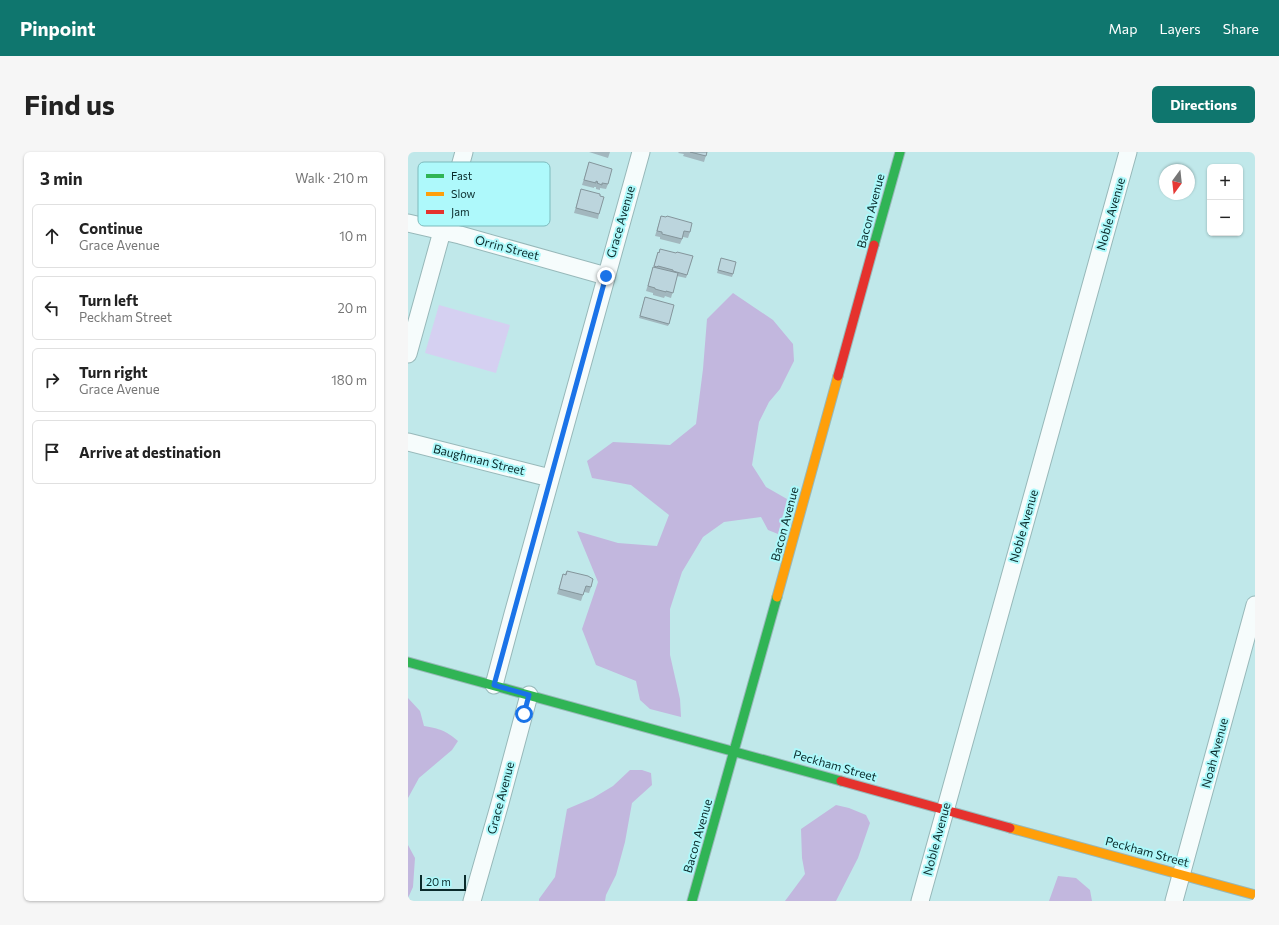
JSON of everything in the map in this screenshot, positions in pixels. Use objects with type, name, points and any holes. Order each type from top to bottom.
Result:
[{"type":"street","points":[[461,162],[464,152]]},
{"type":"street","name":"Grace Avenue","points":[[494,685],[641,152]]},
{"type":"street","name":"Bacon Avenue","points":[[692,901],[900,152]]},
{"type":"street","name":"Noble Avenue","points":[[920,901],[1128,152]]},
{"type":"street","name":"Orrin Street","points":[[408,223],[418,225]]},
{"type":"street","name":"Orrin Street","points":[[421,226],[606,276]]},
{"type":"street","points":[[408,354],[443,226]]},
{"type":"street","name":"Baughman Street","points":[[408,442],[550,478]]},
{"type":"street","name":"Noah Avenue","points":[[1174,901],[1255,605]]},
{"type":"street","name":"Peckham Street","points":[[408,662],[1255,895]]},
{"type":"street","name":"Grace Avenue","points":[[472,901],[529,695]]},
{"type":"shaded area","points":[[733,293],[773,320],[793,344],[794,361],[780,389],[769,402],[759,422],[752,465],[766,487],[787,499],[778,534],[768,530],[761,517],[724,522],[703,537],[682,572],[670,609],[670,655],[680,699],[681,717],[650,709],[640,700],[636,681],[596,665],[582,629],[598,582],[577,531],[618,543],[657,546],[669,515],[631,485],[592,478],[587,461],[613,442],[670,445],[696,424],[703,369],[707,319]]},
{"type":"shaded area","points":[[439,305],[510,325],[496,373],[425,353]]},
{"type":"shaded area","points":[[408,698],[420,711],[424,726],[442,730],[458,741],[452,750],[419,778],[408,798]]},
{"type":"shaded area","points":[[630,770],[642,770],[651,773],[652,785],[632,803],[625,842],[616,875],[606,895],[605,901],[539,901],[555,877],[567,809],[593,798],[613,786]]},
{"type":"shaded area","points":[[836,805],[849,808],[866,815],[870,823],[858,858],[836,901],[785,901],[805,874],[802,858],[801,829]]},
{"type":"shaded area","points":[[408,845],[415,858],[413,887],[408,898]]},
{"type":"shaded area","points":[[1058,876],[1076,878],[1090,890],[1092,901],[1049,901]]},
{"type":"building","points":[[690,152],[707,152],[706,156]]},
{"type":"building","points":[[589,162],[612,169],[608,184],[602,183],[602,185],[596,181],[596,183],[584,180]]},
{"type":"building","points":[[581,189],[600,194],[600,196],[604,197],[599,214],[576,208]]},
{"type":"building","points":[[661,216],[667,216],[692,223],[690,232],[684,231],[682,239],[662,234],[662,232],[657,231]]},
{"type":"building","points":[[660,249],[693,256],[687,275],[654,266]]},
{"type":"building","points":[[721,258],[736,262],[733,274],[718,270]]},
{"type":"building","points":[[653,267],[678,273],[673,293],[648,286]]},
{"type":"building","points":[[645,297],[674,305],[669,324],[640,316]]},
{"type":"building","points":[[567,571],[588,576],[593,579],[591,587],[586,586],[583,595],[559,589],[563,574],[566,575]]},
{"type":"traffic: fast","points":[[874,245],[900,152]]},
{"type":"traffic: fast","points":[[692,901],[777,597]]},
{"type":"traffic: fast","points":[[408,662],[841,781]]},
{"type":"traffic: slow","points":[[777,597],[838,376]]},
{"type":"traffic: slow","points":[[1010,828],[1255,895]]},
{"type":"traffic: jam","points":[[838,376],[874,245]]},
{"type":"traffic: jam","points":[[841,781],[1010,828]]},
{"type":"route","points":[[524,714],[529,695],[494,685],[512,614],[606,276]]}]
